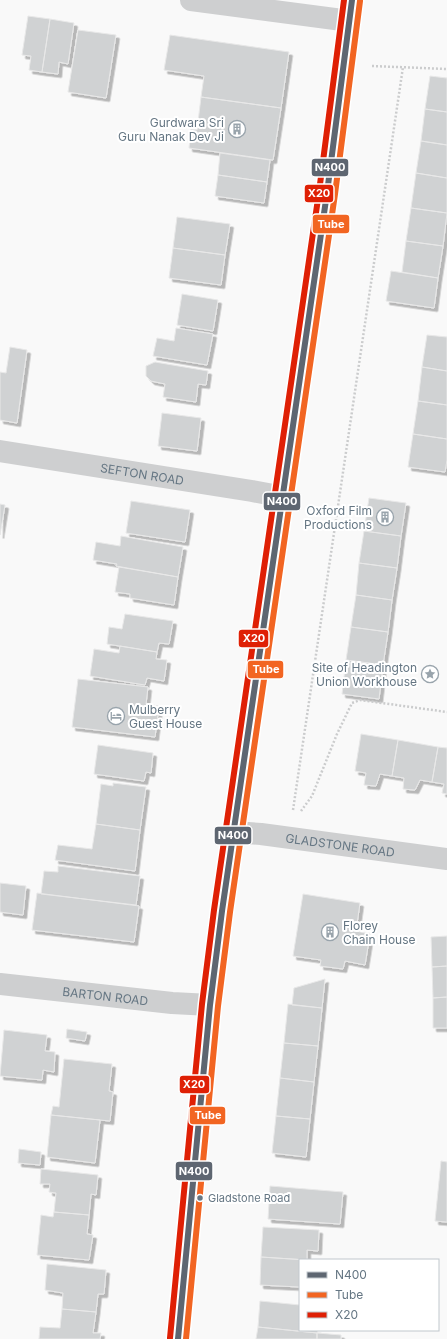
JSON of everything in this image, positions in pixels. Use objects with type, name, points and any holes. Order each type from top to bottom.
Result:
[{"type":"main road","points":[[178,1339],[210,1005],[233,832],[284,497],[335,138],[351,11]]},
{"type":"street","points":[[191,0],[351,11]]},
{"type":"street","name":"SEFTON ROAD","points":[[0,451],[284,497]]},
{"type":"street","name":"GLADSTONE ROAD","points":[[233,832],[262,834],[447,859]]},
{"type":"street","name":"BARTON ROAD","points":[[0,984],[172,1003],[210,1005]]},
{"type":"path","points":[[370,66],[447,69]]},
{"type":"path","points":[[292,813],[403,67]]},
{"type":"path","points":[[299,813],[312,796],[337,734],[352,703],[360,700],[447,712]]},
{"type":"building","points":[[28,16],[50,19],[42,72],[29,70],[31,56],[22,55]]},
{"type":"building","points":[[50,19],[74,23],[68,64],[59,62],[58,74],[42,72]]},
{"type":"building","points":[[78,30],[116,35],[106,98],[68,92]]},
{"type":"building","points":[[170,35],[289,52],[281,108],[201,97],[204,76],[164,70]]},
{"type":"building","points":[[430,76],[447,78],[447,112],[425,109]]},
{"type":"building","name":"Gurdwara Sri Guru Nanak Dev Ji","points":[[201,97],[281,108],[273,160],[189,148],[191,129],[197,130]]},
{"type":"building","points":[[425,109],[447,112],[447,145],[421,141]]},
{"type":"building","points":[[421,141],[447,145],[447,178],[416,173]]},
{"type":"building","points":[[220,153],[270,160],[267,182],[218,175]]},
{"type":"building","points":[[416,173],[447,178],[447,213],[411,208]]},
{"type":"building","points":[[218,175],[267,182],[264,203],[215,196]]},
{"type":"building","points":[[411,208],[447,213],[443,246],[406,241]]},
{"type":"building","points":[[177,217],[230,224],[225,255],[173,248]]},
{"type":"building","points":[[406,241],[443,246],[438,278],[402,272]]},
{"type":"building","points":[[173,248],[225,255],[221,285],[169,278]]},
{"type":"building","points":[[391,271],[438,278],[434,308],[386,301]]},
{"type":"building","points":[[182,294],[218,300],[213,331],[177,325]]},
{"type":"building","points":[[176,328],[213,334],[207,365],[153,356],[157,338],[174,341]]},
{"type":"building","points":[[427,335],[447,337],[447,371],[422,367]]},
{"type":"building","points":[[10,347],[27,350],[17,423],[0,420],[0,372],[6,373]]},
{"type":"building","points":[[155,362],[208,371],[206,385],[198,384],[196,402],[163,397],[165,384],[151,381],[146,376],[146,366]]},
{"type":"building","points":[[422,367],[447,371],[447,405],[418,401]]},
{"type":"building","points":[[418,401],[447,405],[447,439],[413,434]]},
{"type":"building","points":[[162,413],[201,418],[197,451],[158,446]]},
{"type":"building","points":[[413,434],[447,439],[447,460],[445,472],[408,467]]},
{"type":"building","name":"Oxford Film Productions","points":[[369,498],[406,503],[401,536],[364,531]]},
{"type":"building","points":[[131,501],[190,510],[185,542],[126,533]]},
{"type":"building","points":[[0,504],[5,505],[0,535]]},
{"type":"building","points":[[364,531],[401,536],[397,568],[359,563]]},
{"type":"building","points":[[121,536],[183,547],[178,577],[116,566],[117,564],[93,560],[96,542],[120,546]]},
{"type":"building","points":[[359,563],[397,568],[392,600],[356,595]]},
{"type":"building","points":[[119,567],[178,577],[174,605],[130,598],[130,594],[115,592]]},
{"type":"building","points":[[356,595],[392,600],[388,632],[351,627]]},
{"type":"building","points":[[125,614],[173,621],[169,644],[159,643],[157,652],[107,644],[109,627],[122,629]]},
{"type":"building","points":[[351,627],[388,632],[383,665],[346,660]]},
{"type":"building","points":[[120,646],[157,652],[156,659],[167,660],[164,681],[147,678],[145,685],[90,676],[94,649],[119,653]]},
{"type":"building","points":[[346,660],[383,665],[379,699],[342,694]]},
{"type":"building","name":"Mulberry Guest House","points":[[78,679],[148,687],[146,704],[159,706],[155,737],[72,727]]},
{"type":"building","points":[[361,734],[398,740],[392,776],[380,774],[376,786],[364,785],[366,773],[355,771]]},
{"type":"building","points":[[398,740],[438,747],[432,782],[420,780],[415,790],[403,789],[404,778],[392,776]]},
{"type":"building","points":[[98,745],[153,753],[151,773],[146,772],[144,781],[94,774]]},
{"type":"building","points":[[438,747],[447,748],[447,794],[442,793],[444,784],[432,782]]},
{"type":"building","points":[[113,783],[146,787],[140,830],[96,824],[101,784],[113,786]]},
{"type":"building","points":[[96,824],[140,830],[135,871],[55,860],[58,845],[92,849]]},
{"type":"building","points":[[58,866],[140,876],[136,905],[41,894],[44,871],[58,872]]},
{"type":"building","points":[[0,883],[26,886],[23,915],[0,912]]},
{"type":"building","points":[[37,893],[139,906],[134,942],[32,930]]},
{"type":"building","name":"Florey Chain House","points":[[303,894],[360,903],[356,931],[370,934],[365,965],[345,961],[343,969],[320,966],[321,960],[293,956]]},
{"type":"building","points":[[447,936],[447,966],[432,967],[431,937]]},
{"type":"building","points":[[447,966],[447,997],[433,998],[432,967]]},
{"type":"building","points":[[325,979],[322,1008],[292,1005],[294,988]]},
{"type":"building","points":[[447,997],[447,1028],[433,1028],[433,998]]},
{"type":"building","points":[[288,1004],[322,1008],[318,1046],[284,1043]]},
{"type":"building","points":[[67,1029],[87,1032],[85,1041],[66,1038]]},
{"type":"building","points":[[4,1030],[47,1035],[45,1051],[55,1052],[54,1072],[43,1070],[42,1080],[0,1076]]},
{"type":"building","points":[[284,1043],[318,1046],[314,1082],[280,1078]]},
{"type":"building","points":[[64,1059],[112,1064],[109,1091],[113,1092],[110,1121],[51,1115],[53,1106],[59,1107]]},
{"type":"building","points":[[280,1078],[314,1082],[310,1119],[276,1116]]},
{"type":"building","points":[[51,1115],[100,1120],[95,1163],[47,1157]]},
{"type":"building","points":[[276,1116],[310,1119],[306,1157],[272,1153]]},
{"type":"building","points":[[19,1149],[41,1152],[40,1165],[18,1163]]},
{"type":"building","points":[[441,1161],[447,1162],[447,1222],[435,1221]]},
{"type":"building","points":[[41,1169],[98,1175],[96,1195],[91,1194],[89,1215],[54,1212],[56,1193],[49,1192],[50,1184],[40,1184]]},
{"type":"building","points":[[270,1186],[343,1192],[340,1224],[268,1219]]},
{"type":"building","points":[[54,1212],[89,1215],[87,1234],[93,1235],[89,1260],[37,1255],[41,1215],[53,1217]]},
{"type":"building","points":[[263,1227],[319,1230],[318,1251],[307,1250],[307,1259],[261,1257]]},
{"type":"building","points":[[261,1257],[299,1259],[299,1287],[260,1285]]},
{"type":"building","points":[[47,1264],[106,1270],[104,1294],[98,1294],[96,1312],[62,1309],[63,1293],[45,1290]]},
{"type":"building","points":[[260,1301],[299,1305],[299,1331],[318,1331],[317,1333],[258,1327]]},
{"type":"building","points":[[62,1309],[96,1312],[93,1333],[101,1333],[100,1339],[39,1339],[40,1327],[60,1328]]},
{"type":"building","points":[[258,1327],[317,1333],[317,1339],[256,1339]]},
{"type":"building","points":[[317,1333],[341,1335],[341,1339],[317,1339]]},
{"type":"transit line","name":"X20","points":[[170,1338],[202,1004],[214,910],[319,192],[344,0]]},
{"type":"transit line","name":"N400","points":[[178,1339],[210,1005],[222,911],[327,193],[352,0]]},
{"type":"transit line","name":"Tube","points":[[186,1339],[218,1006],[230,912],[335,194],[360,1]]},
{"type":"place","name":"Gurdwara Sri Guru Nanak Dev Ji","points":[[237,129]]},
{"type":"place","name":"Oxford Film Productions","points":[[385,517]]},
{"type":"place","name":"Site of Headington Union Workhouse","points":[[430,674]]},
{"type":"place","name":"Mulberry Guest House","points":[[116,716]]},
{"type":"place","name":"Florey Chain House","points":[[330,932]]},
{"type":"place","name":"Gladstone Road","points":[[200,1198]]}]
